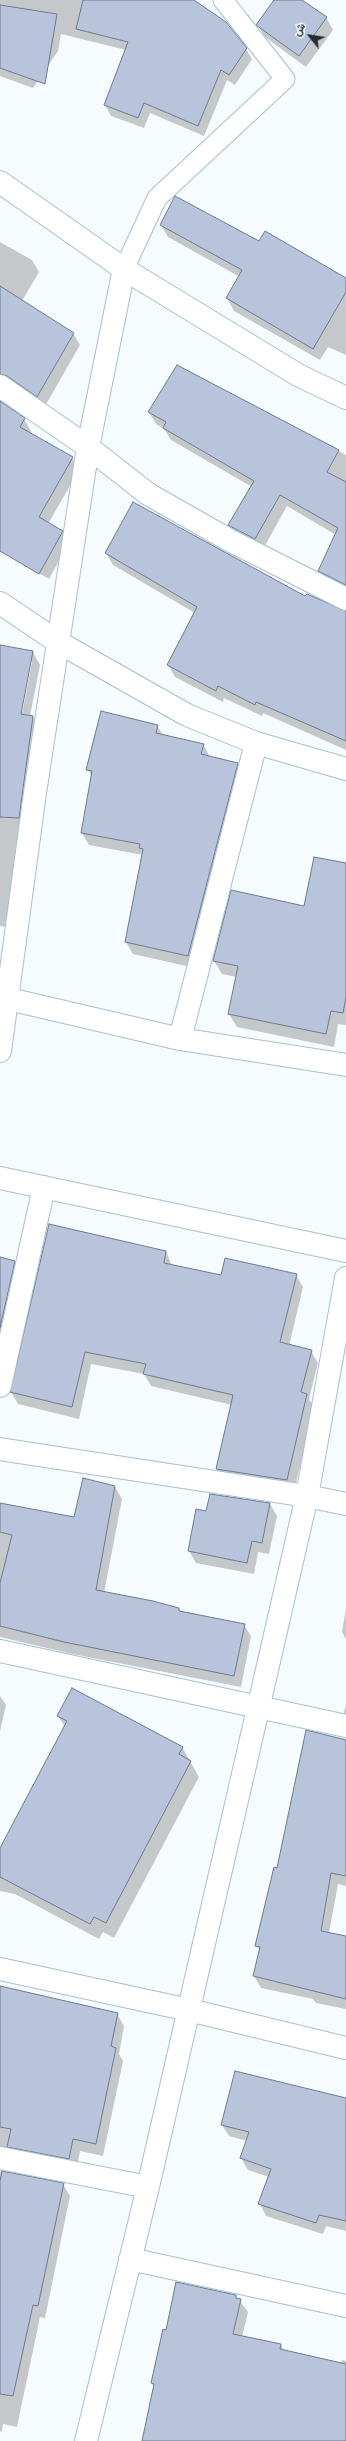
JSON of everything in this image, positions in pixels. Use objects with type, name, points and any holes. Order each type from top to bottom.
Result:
[{"type":"street","points":[[0,182],[124,269],[298,375],[346,398]]},
{"type":"street","points":[[0,1051],[4,997],[88,447],[124,269]]},
{"type":"street","points":[[0,386],[88,447],[148,494],[229,540],[346,599]]},
{"type":"street","points":[[0,603],[58,642],[186,715],[256,743],[346,769]]},
{"type":"street","points":[[180,1039],[256,743]]},
{"type":"street","points":[[4,997],[180,1039],[346,1065]]},
{"type":"street","points":[[0,1178],[346,1251]]},
{"type":"street","points":[[0,1386],[44,1187]]},
{"type":"street","points":[[86,2441],[148,2187],[307,1496],[346,1278]]},
{"type":"street","points":[[0,1449],[307,1496],[346,1504]]},
{"type":"street","points":[[0,1651],[346,1726]]},
{"type":"street","points":[[0,1969],[189,2010],[346,2048]]},
{"type":"street","points":[[0,2158],[148,2187]]},
{"type":"street","points":[[130,2259],[346,2306]]},
{"type":"lane","points":[[124,269],[157,198],[285,79],[223,0]]},
{"type":"building","points":[[83,0],[194,0],[226,22],[247,48],[229,75],[221,70],[198,126],[144,103],[138,118],[104,105],[128,42],[76,29]]},
{"type":"building","points":[[274,0],[302,0],[327,17],[299,56],[256,25]]},
{"type":"building","points":[[0,5],[57,14],[45,84],[0,68]]},
{"type":"building","points":[[175,196],[259,241],[265,231],[346,278],[346,292],[313,349],[226,298],[242,270],[160,225]]},
{"type":"building","points":[[0,286],[74,333],[37,397],[7,376],[0,374]]},
{"type":"building","points":[[177,365],[339,450],[327,472],[346,482],[346,585],[318,571],[338,528],[280,495],[255,539],[228,525],[254,481],[163,428],[166,422],[148,412]]},
{"type":"building","points":[[0,401],[25,418],[20,427],[73,457],[39,517],[63,531],[39,574],[0,551]]},
{"type":"building","points":[[133,502],[305,596],[307,594],[346,611],[346,741],[256,702],[255,705],[218,686],[216,691],[167,665],[197,607],[105,553]]},
{"type":"building","points":[[0,645],[33,651],[21,714],[33,716],[19,818],[0,817]]},
{"type":"building","points":[[101,711],[158,725],[156,733],[204,744],[201,754],[238,763],[188,956],[125,942],[143,849],[139,848],[140,844],[81,833],[92,771],[86,770]]},
{"type":"building","points":[[314,857],[346,863],[346,997],[343,1013],[331,1011],[326,1034],[228,1014],[238,966],[213,961],[231,890],[304,906]]},
{"type":"building","points":[[49,1224],[166,1251],[164,1263],[221,1275],[225,1258],[297,1274],[280,1342],[312,1350],[301,1392],[307,1394],[287,1480],[216,1469],[233,1395],[143,1374],[146,1364],[85,1352],[72,1407],[10,1392]]},
{"type":"building","points":[[0,1257],[15,1261],[0,1328]]},
{"type":"building","points":[[83,1478],[115,1486],[96,1590],[153,1601],[179,1608],[179,1611],[245,1624],[234,1676],[64,1642],[0,1626],[0,1583],[12,1535],[0,1532],[0,1503],[74,1517]]},
{"type":"building","points":[[210,1494],[270,1503],[262,1543],[252,1541],[247,1563],[188,1551],[196,1509],[206,1511]]},
{"type":"building","points":[[72,1688],[183,1747],[179,1754],[191,1761],[106,1923],[94,1917],[90,1924],[0,1877],[0,1848],[67,1721],[57,1716]]},
{"type":"building","points":[[306,1730],[346,1740],[346,1876],[331,1873],[321,1931],[346,1936],[346,1999],[253,1976],[260,1947],[255,1946],[274,1867],[277,1868]]},
{"type":"building","points":[[0,1986],[118,2013],[111,2046],[116,2048],[96,2144],[73,2139],[69,2159],[7,2147],[11,2129],[0,2127]]},
{"type":"building","points":[[235,2071],[346,2098],[346,2221],[319,2215],[316,2223],[258,2204],[271,2169],[240,2158],[249,2132],[221,2125]]},
{"type":"building","points":[[2,2171],[64,2183],[38,2306],[33,2305],[13,2396],[0,2394],[0,2181]]},
{"type":"building","points":[[176,2282],[236,2295],[236,2298],[241,2299],[233,2334],[281,2344],[280,2349],[346,2364],[346,2441],[142,2441],[154,2384],[151,2383],[163,2329],[166,2330]]}]
